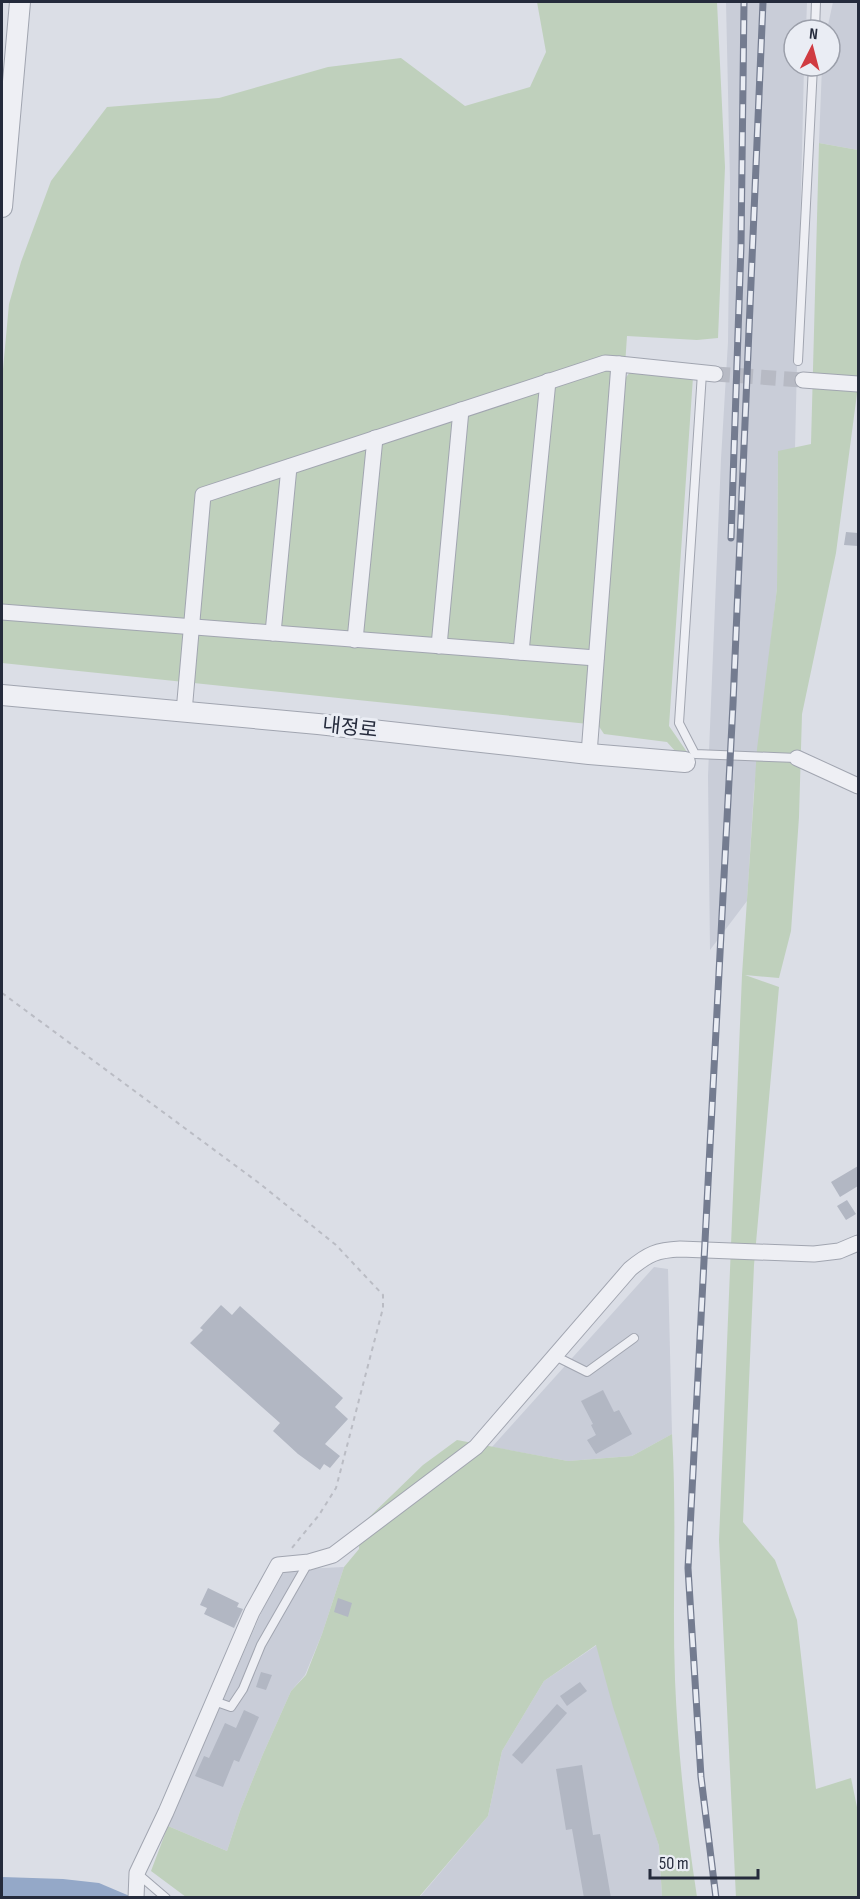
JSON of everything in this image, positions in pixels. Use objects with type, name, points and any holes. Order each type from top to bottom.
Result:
[{"type":"street","points":[[2,207],[20,2]]},
{"type":"street","points":[[184,712],[203,495],[605,363],[709,373]]},
{"type":"street","points":[[589,754],[620,364]]},
{"type":"street","points":[[803,380],[858,384]]},
{"type":"street","points":[[521,652],[549,381]]},
{"type":"street","points":[[439,646],[461,410]]},
{"type":"street","points":[[356,640],[375,438]]},
{"type":"street","points":[[273,633],[289,467]]},
{"type":"street","points":[[2,612],[596,658]]},
{"type":"street","name":"내정로","points":[[2,695],[318,724],[589,754],[690,758]]},
{"type":"street","points":[[797,758],[858,786]]},
{"type":"street","points":[[137,1894],[137,1873],[166,1812],[252,1612],[278,1564],[309,1562],[333,1555],[476,1447],[630,1269],[642,1259],[660,1250],[770,1251],[814,1254],[839,1251],[858,1243]]},
{"type":"lane","points":[[815,18],[816,2]]},
{"type":"lane","points":[[798,361],[812,78]]},
{"type":"lane","points":[[709,373],[679,723],[690,758],[797,758]]},
{"type":"lane","points":[[555,1356],[587,1372],[634,1338]]},
{"type":"lane","points":[[214,1701],[231,1707],[243,1689],[261,1645],[309,1562]]},
{"type":"lane","points":[[137,1873],[166,1898]]},
{"type":"path","points":[[2,993],[259,1183],[336,1245],[383,1295],[383,1308],[336,1488],[319,1515],[278,1564]]},
{"type":"shaded area","points":[[726,2],[807,2],[806,18],[782,18],[782,78],[804,78],[795,449],[778,452],[777,588],[754,790],[747,901],[710,950],[708,776],[728,342],[730,182]]},
{"type":"shaded area","points":[[833,2],[858,2],[858,150],[819,143],[822,78],[842,78],[842,18],[830,18]]},
{"type":"shaded area","points":[[654,1267],[668,1269],[672,1434],[632,1456],[568,1461],[492,1447]]},
{"type":"shaded area","points":[[344,1567],[322,1634],[305,1675],[291,1691],[263,1754],[227,1851],[168,1826],[280,1570]]},
{"type":"shaded area","points":[[597,1645],[659,1846],[662,1897],[419,1898],[488,1816],[502,1751],[544,1681]]},
{"type":"green space","points":[[537,2],[717,2],[725,167],[718,338],[697,340],[627,336],[624,380],[630,372],[693,377],[669,726],[687,752],[676,752],[667,742],[604,734],[598,725],[2,663],[2,380],[9,304],[21,262],[51,181],[107,107],[219,98],[328,67],[401,58],[465,106],[530,87],[546,52]]},
{"type":"green space","points":[[819,143],[858,150],[858,386],[836,553],[802,714],[799,817],[791,931],[779,978],[745,975],[779,987],[754,1265],[743,1522],[775,1560],[797,1620],[816,1789],[851,1778],[858,1812],[858,1897],[736,1898],[719,1540],[742,975],[757,749],[777,588],[778,451],[811,444]]},
{"type":"green space","points":[[672,1434],[676,1707],[683,1789],[697,1897],[662,1897],[659,1846],[613,1707],[596,1645],[544,1681],[502,1751],[488,1816],[419,1897],[186,1897],[151,1871],[168,1826],[227,1851],[240,1811],[291,1691],[306,1675],[344,1567],[359,1549],[359,1527],[423,1465],[457,1440],[568,1461],[632,1456]]},
{"type":"water","points":[[2,1877],[99,1883],[132,1897],[2,1898]]},
{"type":"building","points":[[846,532],[858,533],[858,546],[844,545]]},
{"type":"building","points":[[858,1166],[858,1186],[840,1197],[831,1182]]},
{"type":"building","points":[[847,1200],[856,1214],[846,1220],[837,1206]]},
{"type":"building","points":[[221,1305],[232,1315],[240,1306],[343,1398],[335,1407],[348,1419],[325,1444],[340,1456],[330,1468],[324,1464],[320,1470],[298,1454],[273,1431],[280,1423],[190,1343],[203,1330],[200,1328]]},
{"type":"building","points":[[603,1390],[614,1412],[619,1410],[632,1434],[596,1454],[587,1440],[596,1435],[591,1425],[593,1424],[581,1401]]},
{"type":"building","points":[[208,1588],[239,1603],[237,1607],[243,1609],[234,1628],[204,1614],[207,1608],[200,1605]]},
{"type":"building","points":[[338,1598],[352,1603],[348,1617],[334,1612]]},
{"type":"building","points":[[261,1672],[272,1675],[266,1690],[256,1687]]},
{"type":"building","points":[[580,1682],[587,1691],[567,1706],[560,1696]]},
{"type":"building","points":[[557,1704],[567,1713],[522,1764],[512,1755]]},
{"type":"building","points":[[244,1710],[259,1717],[239,1762],[234,1760],[223,1787],[195,1776],[204,1756],[209,1758],[225,1723],[236,1728]]},
{"type":"building","points":[[582,1765],[593,1835],[600,1834],[611,1898],[584,1898],[572,1829],[566,1830],[556,1769]]},
{"type":"tunnel","points":[[715,374],[803,380]]},
{"type":"railway","points":[[731,538],[741,246],[744,2]]},
{"type":"railway","points":[[716,1898],[701,1777],[688,1568],[733,704],[763,2]]}]
